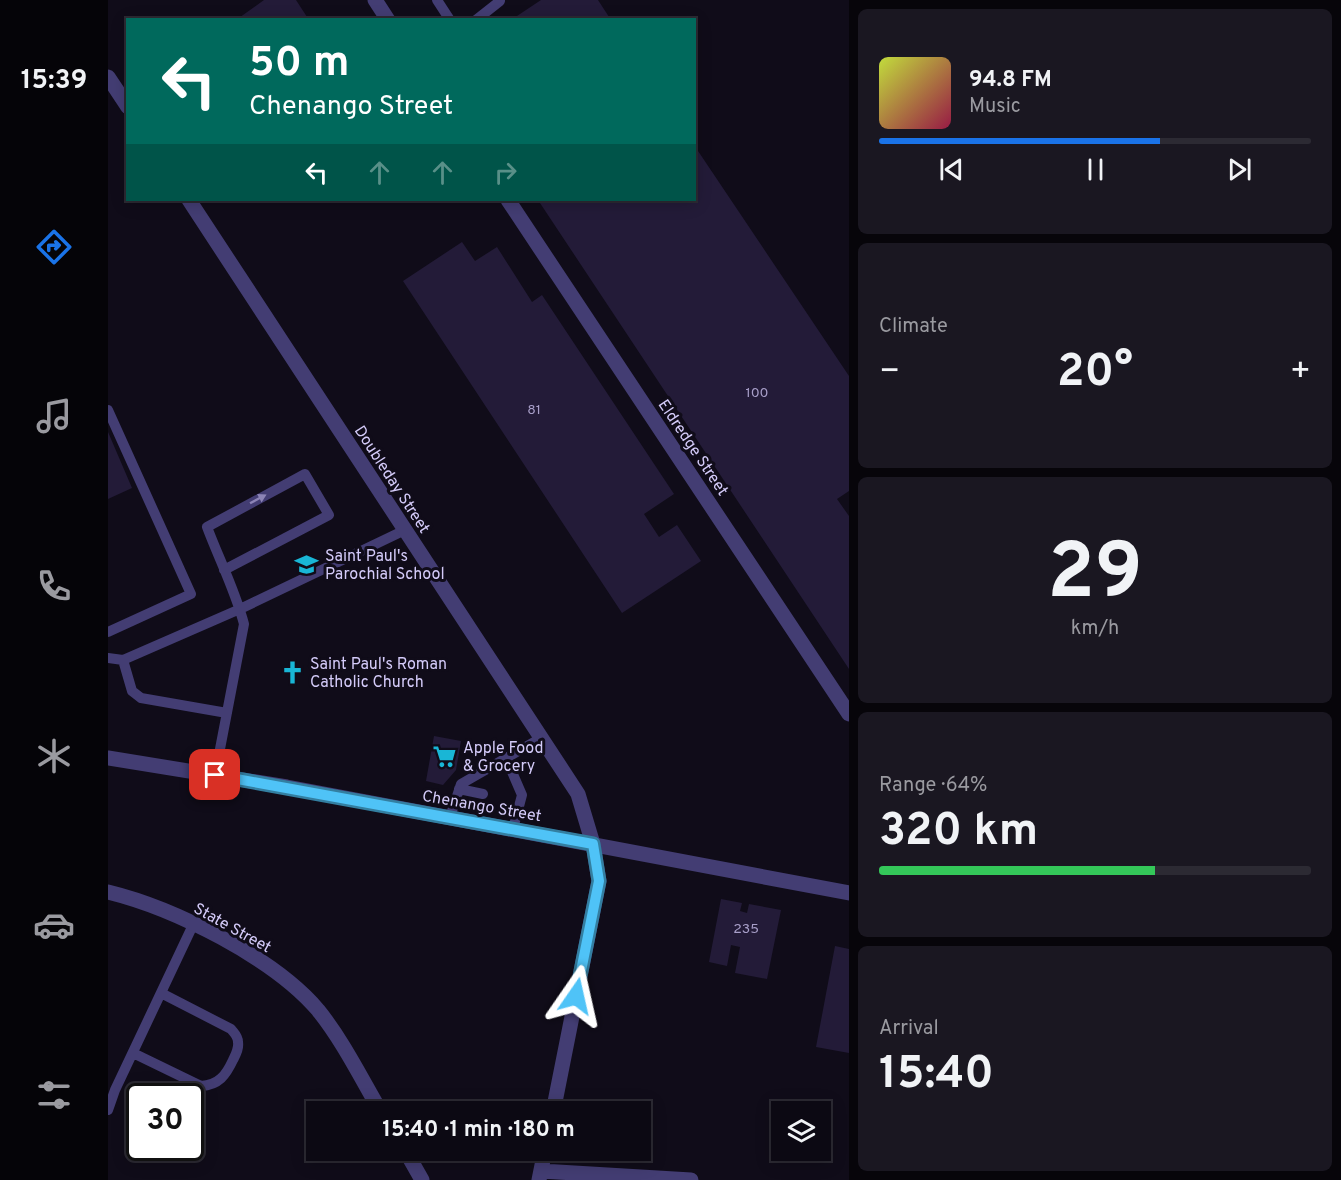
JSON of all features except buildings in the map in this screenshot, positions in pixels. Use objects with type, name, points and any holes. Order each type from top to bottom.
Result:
[{"type":"street","points":[[375,0],[387,18]]},
{"type":"street","points":[[108,77],[126,104]]},
{"type":"street","name":"Doubleday Street","points":[[190,201],[578,794],[593,844],[599,881],[555,1101]]},
{"type":"street","name":"Eldredge Street","points":[[509,201],[849,714]]},
{"type":"street","name":"Chenango Street","points":[[108,758],[450,817],[849,893]]},
{"type":"street","name":"State Street","points":[[108,892],[130,897],[194,925],[257,958],[299,991],[318,1010],[336,1035],[375,1101]]},
{"type":"street","points":[[411,1161],[422,1180]]},
{"type":"street","points":[[543,1161],[540,1176],[691,1180]]},
{"type":"lane","points":[[437,0],[449,18]]},
{"type":"lane","points":[[479,18],[500,2]]},
{"type":"lane","points":[[108,410],[191,594],[108,632]]},
{"type":"lane","points":[[215,775],[244,624],[207,527],[305,474],[329,515],[224,570]]},
{"type":"lane","points":[[108,658],[123,660],[240,609],[405,530]]},
{"type":"lane","points":[[123,660],[132,691],[141,698],[227,713]]},
{"type":"lane","points":[[450,817],[461,784],[541,738]]},
{"type":"lane","points":[[506,758],[522,795],[513,829]]},
{"type":"lane","points":[[459,789],[483,794]]},
{"type":"lane","points":[[508,799],[520,802]]},
{"type":"lane","points":[[108,1110],[194,925]]},
{"type":"lane","points":[[133,1053],[201,1086],[210,1086],[226,1075],[238,1050],[237,1036],[231,1029],[161,993]]},
{"type":"place","name":"Saint Paul's Parochial School","points":[[307,564]]},
{"type":"place","name":"Saint Paul's Roman Catholic Church","points":[[292,672]]},
{"type":"place","name":"Apple Food & Grocery","points":[[445,756]]},
{"type":"route","points":[[215,775],[593,844],[599,881],[576,996]]}]
